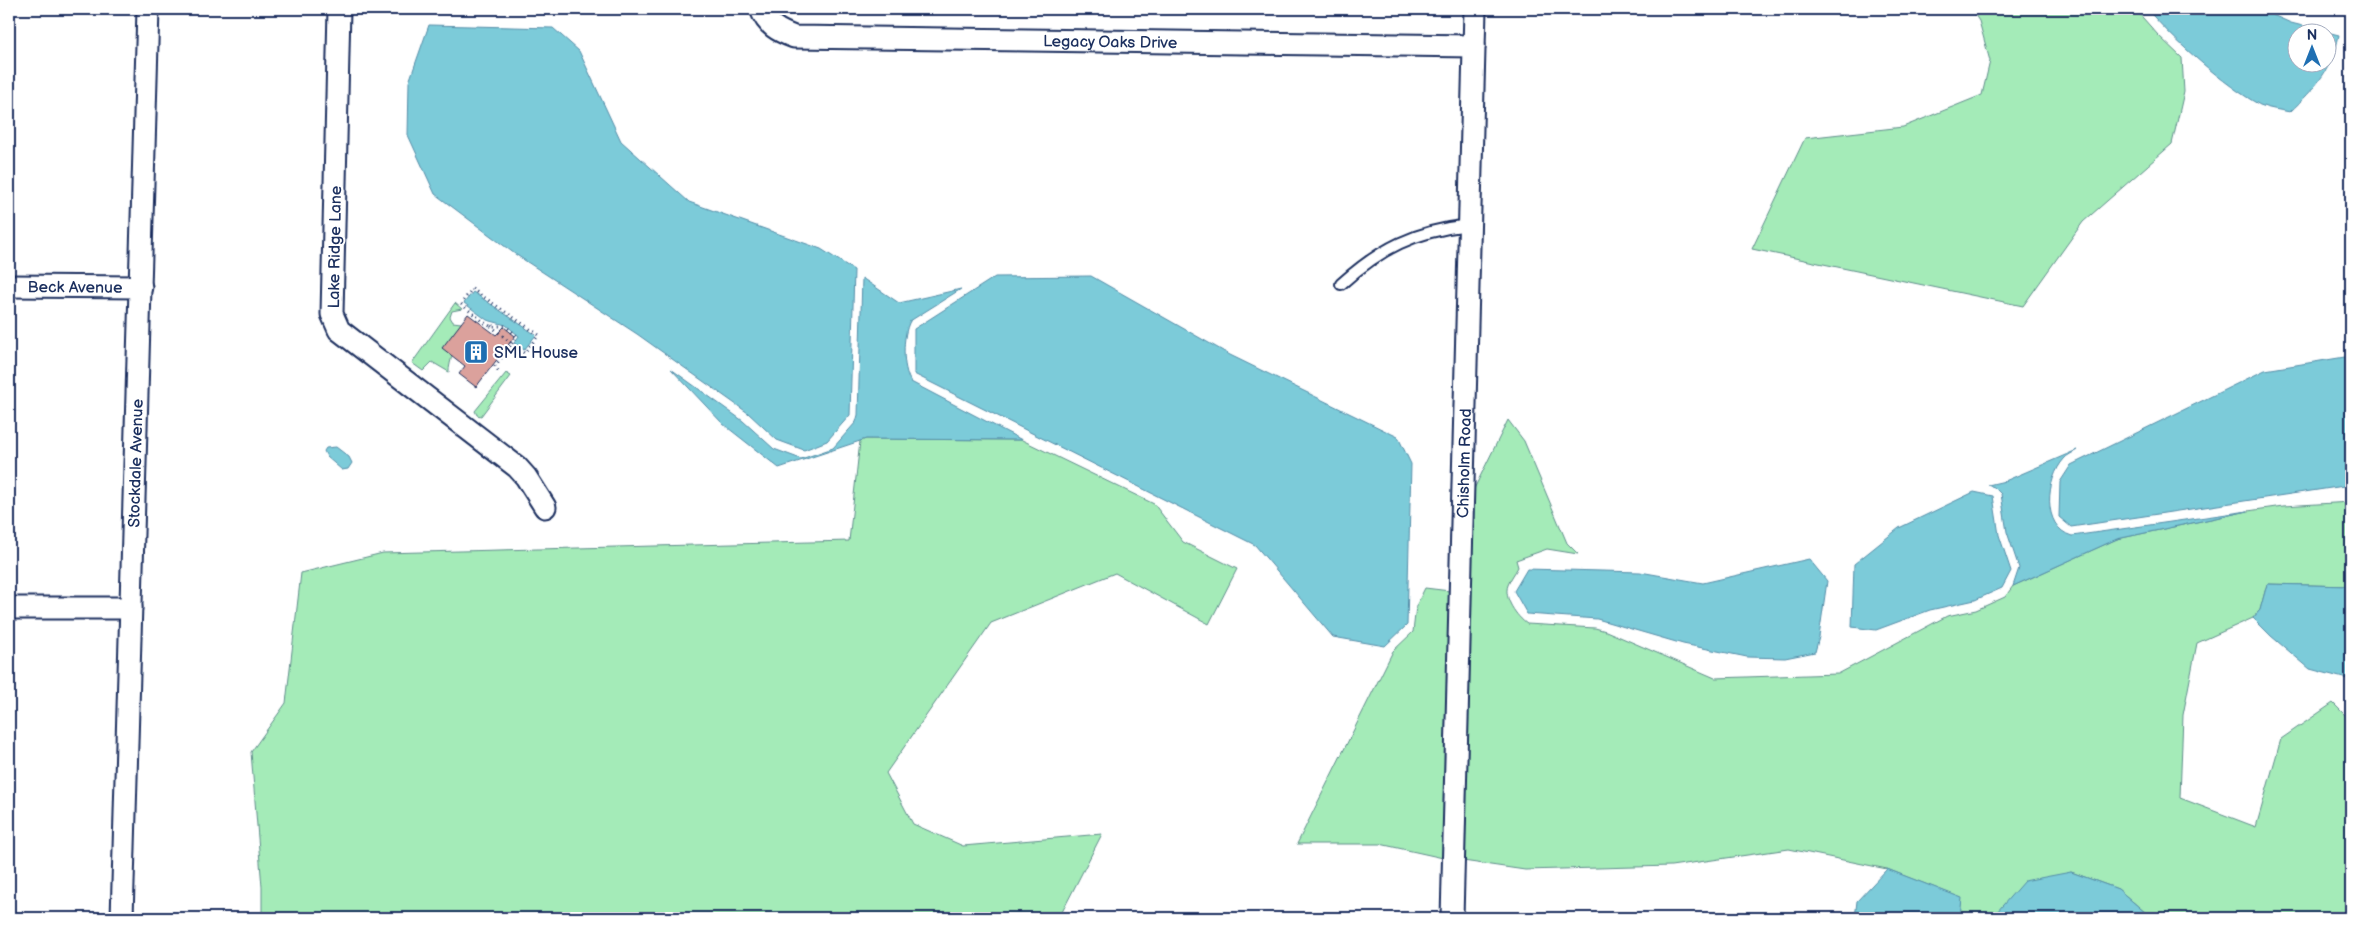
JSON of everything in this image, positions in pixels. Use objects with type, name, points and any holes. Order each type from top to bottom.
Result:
[{"type":"street","name":"Stockdale Avenue","points":[[122,918],[148,9]]},
{"type":"street","name":"Lake Ridge Lane","points":[[339,9],[332,314],[339,330],[517,467],[526,477],[545,507]]},
{"type":"street","name":"Legacy Oaks Drive","points":[[761,9],[764,18],[777,31],[794,37],[1474,46]]},
{"type":"street","name":"Chisholm Road","points":[[1452,918],[1475,9]]},
{"type":"street","name":"Beck Avenue","points":[[9,286],[141,287]]},
{"type":"street","points":[[9,608],[131,608]]},
{"type":"lane","points":[[1341,284],[1363,263],[1398,244],[1431,231],[1469,225]]},
{"type":"path","points":[[472,289],[539,335],[524,353],[490,326],[461,304],[472,289]]},
{"type":"path","points":[[490,326],[505,326],[517,336],[495,366],[499,372]]},
{"type":"green space","points":[[1971,9],[2135,9],[2182,58],[2184,92],[2172,144],[2083,222],[2023,306],[1752,249],[1805,138],[1903,127],[1982,95],[1990,61],[1979,21]]},
{"type":"green space","points":[[455,303],[462,309],[452,311],[450,317],[453,322],[461,323],[449,372],[432,362],[423,371],[412,363]]},
{"type":"green space","points":[[506,373],[511,376],[481,416],[477,415],[475,411]]},
{"type":"green space","points":[[1508,420],[1524,441],[1567,543],[1578,554],[1547,549],[1516,560],[1518,567],[1509,583],[1507,596],[1519,617],[1527,624],[1595,628],[1606,631],[1715,678],[1838,674],[1947,616],[1976,610],[2005,597],[2013,586],[2117,539],[2248,511],[2283,506],[2351,502],[2351,586],[2267,584],[2260,610],[2253,618],[2197,643],[2183,715],[2180,798],[2256,827],[2281,739],[2333,703],[2351,721],[2351,918],[2149,918],[2147,914],[2118,889],[2071,872],[1996,913],[1997,918],[1960,918],[1961,898],[1887,869],[1789,849],[1671,866],[1525,870],[1463,861],[1472,493]]},
{"type":"green space","points":[[866,439],[1022,440],[1154,504],[1183,542],[1237,569],[1209,624],[1115,573],[991,623],[886,773],[913,824],[963,846],[1102,834],[1059,918],[262,918],[262,887],[251,752],[286,703],[301,573],[383,553],[849,541],[860,441]]},
{"type":"green space","points":[[1425,588],[1450,591],[1443,858],[1380,844],[1297,844],[1393,651],[1413,632],[1416,606]]},
{"type":"water","points":[[2147,9],[2259,9],[2289,22],[2288,72],[2325,72],[2315,86],[2290,112],[2260,105],[2246,97],[2185,48]]},
{"type":"water","points":[[429,25],[553,28],[579,51],[621,141],[689,202],[821,249],[854,270],[850,415],[827,441],[804,450],[777,440],[748,413],[637,334],[515,254],[435,194],[408,135],[409,82]]},
{"type":"water","points":[[1091,276],[1230,355],[1398,437],[1411,464],[1407,625],[1385,646],[1333,637],[1255,545],[914,374],[914,329],[995,277]]},
{"type":"water","points":[[862,278],[899,303],[961,289],[910,321],[904,343],[908,376],[911,382],[1022,440],[866,439],[779,468],[723,424],[671,369],[743,421],[774,449],[801,459],[833,448],[856,422],[858,415]]},
{"type":"water","points":[[473,292],[536,335],[524,350],[514,343],[519,336],[506,325],[487,320],[464,303]]},
{"type":"water","points":[[2351,356],[2351,485],[2071,527],[2059,517],[2060,482],[2071,465],[2265,370]]},
{"type":"water","points":[[336,447],[349,457],[352,463],[348,469],[342,470],[327,457],[324,451],[326,448]]},
{"type":"water","points":[[2077,450],[2065,458],[2058,468],[2050,490],[2051,513],[2055,523],[2062,531],[2072,536],[2248,511],[2117,539],[2013,586],[2019,568],[2007,532],[2001,494],[1994,487],[1988,485],[2005,481]]},
{"type":"water","points":[[1974,492],[1993,496],[1999,535],[2011,571],[2002,588],[1975,600],[1930,610],[1876,630],[1852,627],[1854,564],[1899,528]]},
{"type":"water","points":[[1809,559],[1827,581],[1819,637],[1815,652],[1785,658],[1747,657],[1683,644],[1597,619],[1527,614],[1514,591],[1527,569],[1640,572],[1703,583]]},
{"type":"water","points":[[2267,584],[2351,586],[2351,680],[2310,669],[2253,618],[2260,610]]},
{"type":"water","points":[[1887,869],[1962,898],[1960,918],[1855,918],[1857,901]]},
{"type":"water","points":[[2071,872],[2118,889],[2147,914],[2149,918],[1997,918],[1996,913],[2024,881]]},
{"type":"building","name":"SML House","points":[[468,314],[496,335],[504,327],[515,336],[476,387],[459,374],[465,366],[442,348]]},
{"type":"place","name":"SML House","points":[[476,352]]}]
